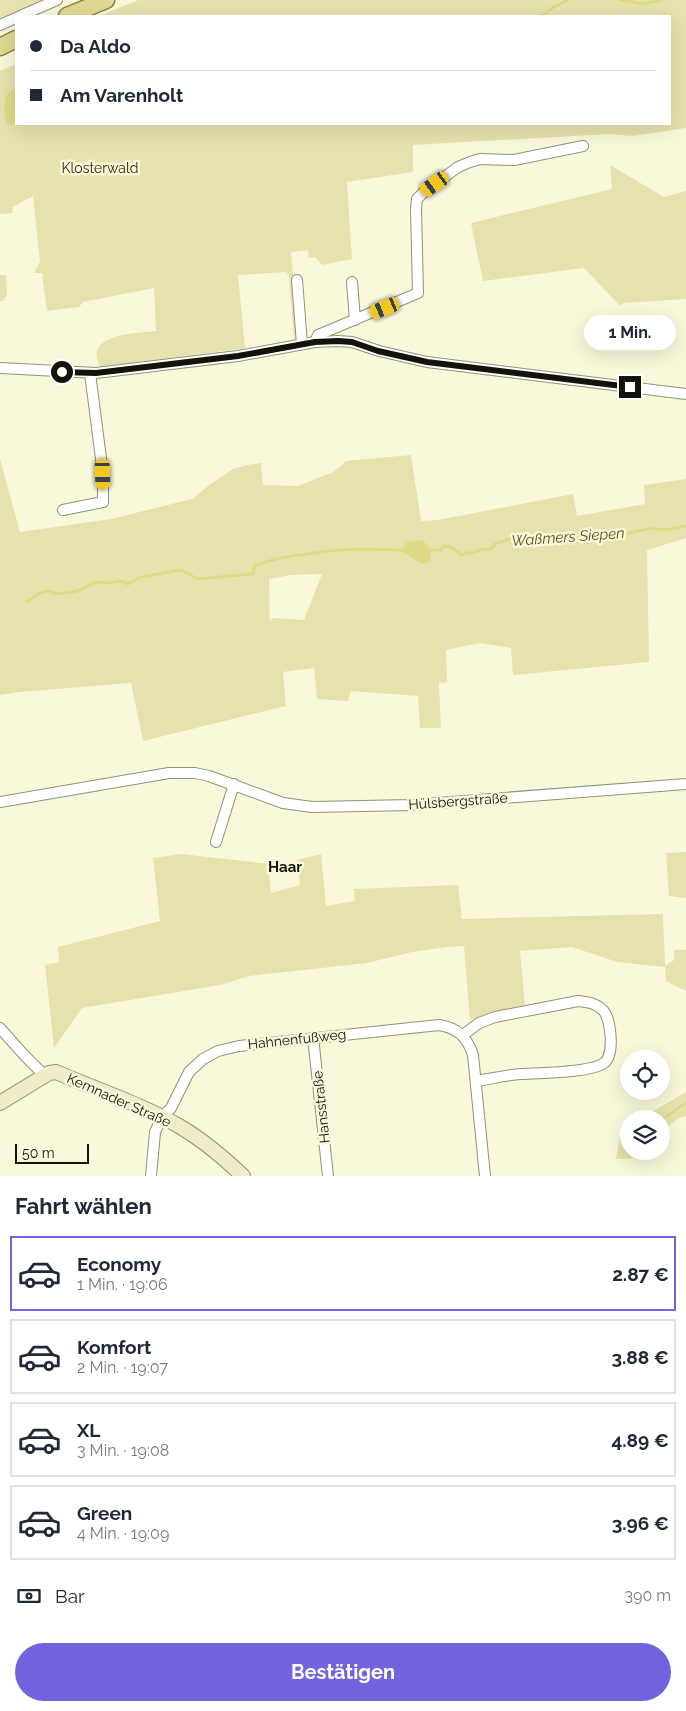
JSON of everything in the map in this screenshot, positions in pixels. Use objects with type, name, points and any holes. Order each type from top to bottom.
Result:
[{"type":"main road","points":[[69,15],[106,0]]},
{"type":"main road","points":[[0,47],[15,40]]},
{"type":"street","points":[[22,15],[57,0]]},
{"type":"street","points":[[0,25],[15,18]]},
{"type":"street","points":[[315,342],[318,335],[418,293],[416,208],[418,199],[424,192],[458,168],[480,159],[514,160],[583,146]]},
{"type":"street","points":[[297,280],[302,344]]},
{"type":"street","points":[[352,282],[355,320]]},
{"type":"street","points":[[0,368],[90,373],[238,356],[315,342],[352,342],[378,351],[427,362],[686,394]]},
{"type":"street","points":[[63,510],[103,502],[103,474],[90,373]]},
{"type":"street","name":"Hülsbergstraße","points":[[0,802],[141,779],[169,772],[194,773],[234,784],[283,803],[312,807],[412,805],[686,784]]},
{"type":"street","points":[[216,842],[234,784]]},
{"type":"street","points":[[476,1081],[520,1074],[548,1074],[604,1064],[610,1048],[609,1020],[604,1011],[597,1006],[578,1002],[495,1018],[478,1023],[463,1035],[470,1045],[473,1055],[485,1176]]},
{"type":"street","name":"Hahnenfußweg","points":[[151,1176],[155,1132],[162,1118],[171,1108],[189,1072],[203,1059],[218,1051],[238,1046],[438,1024],[454,1028],[463,1035]]},
{"type":"street","points":[[0,1028],[24,1056],[44,1075],[0,1103]]},
{"type":"street","name":"Hansstraße","points":[[313,1037],[328,1176]]},
{"type":"street","name":"Kemnader Straße","points":[[44,1075],[56,1072],[162,1118],[198,1138],[243,1176]]},
{"type":"green space","points":[[0,0],[45,0],[0,22]]},
{"type":"green space","name":"Klosterwald","points":[[138,0],[686,0],[686,128],[633,136],[610,134],[413,145],[413,172],[347,182],[352,259],[322,265],[315,257],[309,258],[308,250],[291,252],[299,338],[294,339],[289,277],[286,272],[238,275],[245,348],[101,367],[97,356],[98,348],[104,342],[114,337],[156,331],[154,288],[83,302],[79,307],[47,311],[42,273],[34,273],[40,261],[33,196],[13,207],[12,213],[0,214],[0,71],[15,64],[15,125],[671,125],[671,15],[101,15]]},
{"type":"green space","points":[[610,165],[664,197],[686,191],[686,299],[624,303],[620,306],[584,268],[483,281],[471,223],[612,189]]},
{"type":"green space","points":[[0,275],[6,275],[7,295],[3,301],[0,301]]},
{"type":"green space","points":[[411,455],[421,521],[438,520],[573,494],[577,516],[645,504],[644,485],[686,479],[686,538],[647,550],[649,662],[513,675],[511,648],[480,643],[446,650],[447,682],[439,683],[441,728],[420,728],[418,696],[351,691],[348,701],[317,699],[314,668],[283,672],[286,706],[143,741],[131,683],[0,695],[0,459],[20,532],[111,519],[192,499],[233,469],[247,465],[261,463],[263,485],[298,486],[333,472],[346,461]],"holes":[[[322,574],[304,620],[273,618],[270,622],[269,579],[291,575]]]},
{"type":"green space","points":[[686,852],[686,898],[669,896],[666,853]]},
{"type":"green space","points":[[181,854],[268,864],[271,893],[300,885],[297,860],[321,854],[326,906],[355,901],[354,889],[458,885],[462,919],[663,914],[665,966],[674,960],[674,950],[686,950],[686,991],[666,981],[665,967],[617,962],[572,947],[520,951],[525,1005],[470,1020],[464,946],[446,947],[412,952],[367,963],[249,976],[220,985],[82,1008],[54,1048],[45,965],[59,962],[58,947],[160,921],[153,858]]},
{"type":"green space","points":[[686,1092],[686,1116],[679,1118],[670,1126],[670,1110],[655,1110]]},
{"type":"green space","points":[[620,1135],[620,1159],[616,1159]]},
{"type":"shaded area","points":[[15,88],[15,125],[8,124],[5,117],[7,95]]},
{"type":"shaded area","points":[[421,540],[428,546],[430,551],[431,557],[428,563],[421,564],[401,550],[407,542]]},
{"type":"waterway","points":[[543,15],[568,0]]},
{"type":"waterway","points":[[620,0],[643,4],[662,0]]},
{"type":"waterway","name":"Waßmers Siepen","points":[[427,550],[441,550],[444,546],[451,547],[462,555],[482,549],[491,549],[495,544],[512,538],[581,533],[620,535],[652,528],[664,530],[686,526]]},
{"type":"waterway","name":"Waßmers Siepen","points":[[27,602],[39,593],[48,591],[57,594],[77,591],[96,582],[121,581],[128,584],[141,577],[181,570],[198,579],[253,574],[255,565],[326,551],[403,550]]},
{"type":"waterway","points":[[670,1114],[686,1103]]},
{"type":"district","name":"Haar","points":[[285,867]]},
{"type":"route","points":[[62,372],[96,373],[238,356],[315,342],[338,341],[352,342],[378,351],[427,362],[630,387]]}]
